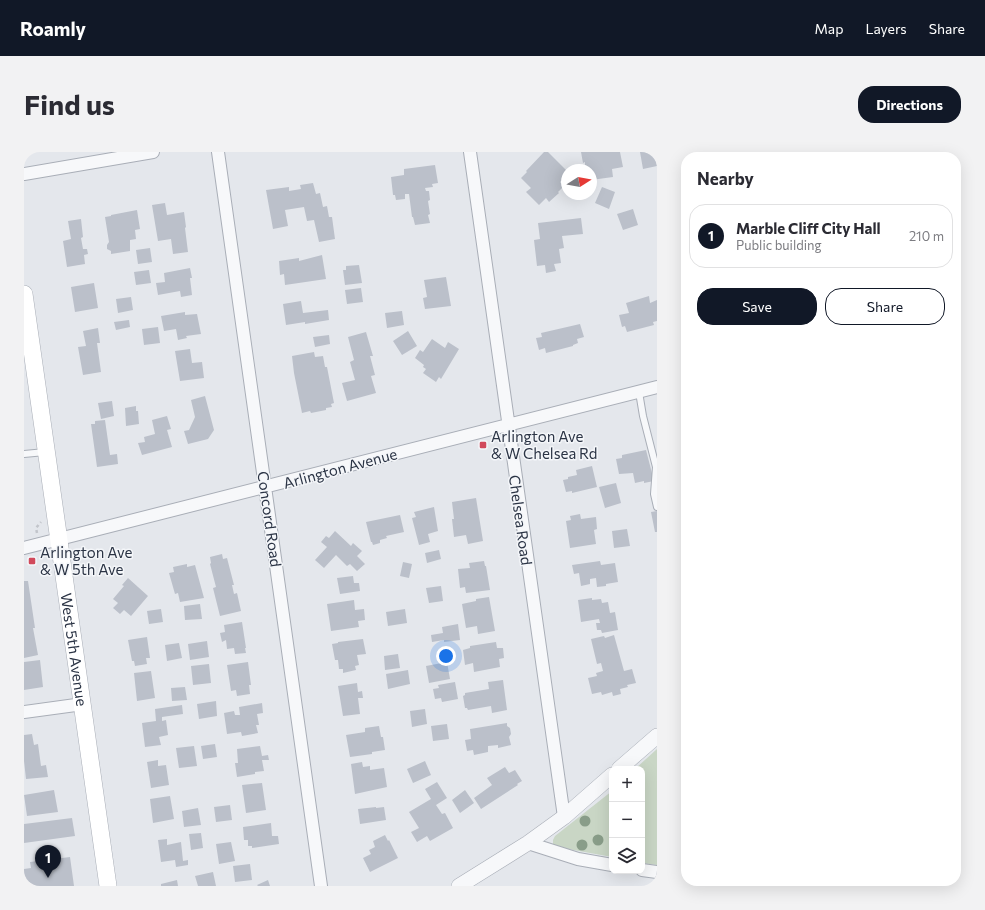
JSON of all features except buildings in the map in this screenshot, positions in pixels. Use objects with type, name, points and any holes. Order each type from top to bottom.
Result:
[{"type":"main road","name":"West 5th Avenue","points":[[24,294],[27,336],[47,452],[108,886]]},
{"type":"street","points":[[24,174],[153,152]]},
{"type":"street","name":"Concord Road","points":[[218,152],[321,886]]},
{"type":"street","name":"Chelsea Road","points":[[470,152],[564,817]]},
{"type":"street","name":"Arlington Avenue","points":[[24,548],[657,387]]},
{"type":"street","points":[[24,712],[82,704]]},
{"type":"street","points":[[622,766],[657,736]]},
{"type":"street","points":[[459,886],[528,843],[564,817],[609,778]]},
{"type":"street","points":[[528,843],[578,859],[609,864]]},
{"type":"street","points":[[645,870],[657,872]]},
{"type":"lane","points":[[639,392],[643,416],[656,467],[654,494],[657,507]]},
{"type":"lane","points":[[24,454],[47,452]]},
{"type":"green space","points":[[657,749],[657,865],[645,863],[645,766],[638,766]]},
{"type":"green space","points":[[609,793],[609,856],[557,847],[553,844],[555,836]]},
{"type":"place","name":"Arlington Ave & W Chelsea Rd","points":[[483,445]]},
{"type":"place","name":"Arlington Ave & W 5th Ave","points":[[32,561]]},
{"type":"place","name":"Marble Cliff City Hall","points":[[48,878]]}]
